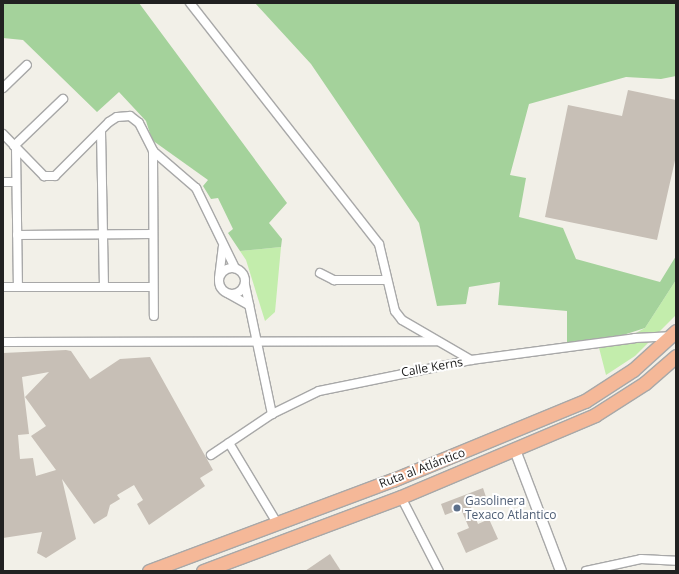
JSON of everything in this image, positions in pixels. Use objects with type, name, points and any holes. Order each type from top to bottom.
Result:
[{"type":"highway","name":"Ruta al Atlántico","points":[[149,571],[443,460],[585,401],[633,370],[673,333]]},
{"type":"highway","name":"Ruta al Atlántico","points":[[203,571],[401,496],[515,450],[595,415],[645,383],[676,356]]},
{"type":"street","points":[[190,3],[379,244],[395,310],[402,320],[471,360]]},
{"type":"street","points":[[3,88],[27,65]]},
{"type":"street","points":[[18,287],[15,147],[63,99]]},
{"type":"street","points":[[3,134],[44,176],[56,176],[100,131],[117,117],[130,116],[139,123],[153,151],[196,188],[223,247],[235,268],[244,275],[249,305],[260,343],[272,414]]},
{"type":"street","points":[[100,131],[104,287]]},
{"type":"street","points":[[153,151],[154,316]]},
{"type":"street","points":[[3,182],[16,182]]},
{"type":"street","points":[[17,235],[153,234]]},
{"type":"street","points":[[223,247],[219,278],[221,288],[249,305]]},
{"type":"street","points":[[219,278],[225,270],[235,268]]},
{"type":"street","points":[[320,273],[334,280],[387,280]]},
{"type":"street","points":[[229,294],[239,293],[245,285]]},
{"type":"street","points":[[3,287],[154,287]]},
{"type":"street","name":"Calle Kerns","points":[[211,455],[272,414],[319,390],[471,360],[673,333]]},
{"type":"street","points":[[3,342],[260,343],[440,341]]},
{"type":"street","points":[[229,443],[277,523]]},
{"type":"street","points":[[515,450],[561,571]]},
{"type":"street","points":[[401,496],[439,571]]},
{"type":"street","points":[[586,571],[641,559],[676,560]]},
{"type":"green space","points":[[3,3],[139,3],[287,203],[269,223],[282,239],[281,247],[240,251],[228,233],[233,229],[218,198],[211,199],[203,186],[208,180],[152,140],[146,121],[119,92],[97,112],[23,40],[3,38]]},
{"type":"green space","points":[[255,3],[676,3],[676,76],[661,79],[626,77],[529,104],[510,175],[526,178],[519,217],[563,228],[576,259],[660,282],[676,256],[676,280],[645,328],[617,337],[567,344],[567,311],[498,305],[500,282],[469,287],[466,304],[437,306],[419,223],[311,64]]},
{"type":"green space","points":[[281,247],[275,312],[265,321],[246,260],[240,251]]},
{"type":"green space","points":[[676,280],[676,315],[635,356],[606,375],[597,340],[634,334],[645,328]]},
{"type":"building","points":[[628,90],[676,100],[676,156],[657,240],[545,217],[568,105],[622,116]]},
{"type":"building","points":[[71,351],[90,379],[120,359],[150,357],[213,470],[200,478],[205,486],[149,525],[137,504],[143,500],[134,485],[117,495],[120,499],[110,505],[107,516],[94,524],[62,479],[76,539],[46,558],[37,553],[42,532],[3,538],[3,353]],"holes":[[[49,372],[25,397],[46,426],[31,436],[56,470],[36,476],[33,458],[20,459],[18,435],[29,434],[22,377]]]},
{"type":"building","points":[[483,488],[487,500],[471,507],[478,524],[489,519],[498,539],[466,553],[457,533],[469,528],[461,509],[445,515],[441,504]]},
{"type":"building","points":[[330,554],[341,571],[305,571]]},
{"type":"place","name":"Gasolinera Texaco Atlantico","points":[[457,508]]}]
